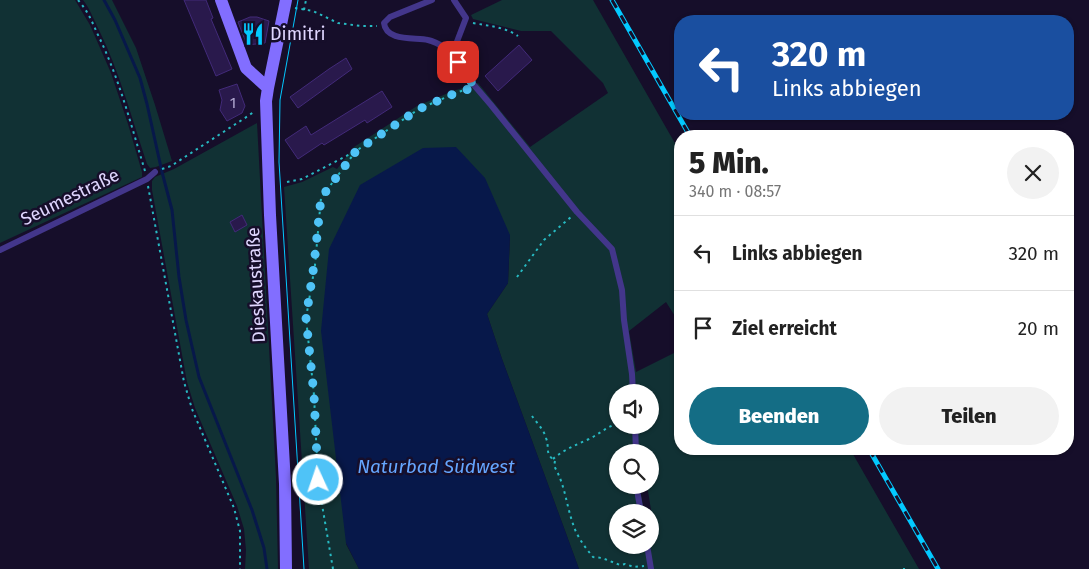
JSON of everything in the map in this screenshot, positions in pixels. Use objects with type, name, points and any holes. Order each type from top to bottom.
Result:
[{"type":"main road","points":[[221,0],[246,68],[268,88]]},
{"type":"main road","name":"Dieskaustraße","points":[[286,569],[285,484],[270,215],[266,101],[290,4]]},
{"type":"lane","points":[[432,0],[390,17],[384,23],[384,27],[391,34],[408,39],[428,40],[453,52],[462,72],[577,212],[612,249],[622,290],[633,384]]},
{"type":"lane","points":[[453,52],[466,18],[454,0]]},
{"type":"lane","name":"Seumestraße","points":[[0,250],[147,179],[154,172]]},
{"type":"lane","points":[[649,554],[651,568]]},
{"type":"path","points":[[78,0],[85,9],[106,51],[120,88],[147,179],[184,382],[192,409],[234,508],[240,531],[240,569]]},
{"type":"path","points":[[304,10],[306,0]]},
{"type":"path","points":[[290,4],[304,10],[313,11],[338,23],[384,27]]},
{"type":"path","points":[[465,22],[495,26],[510,30],[518,36]]},
{"type":"path","points":[[287,182],[302,179],[356,151],[419,109],[458,92],[476,87]]},
{"type":"path","points":[[171,166],[248,116],[266,101]]},
{"type":"path","points":[[332,569],[318,480],[314,395],[306,318],[321,198],[356,151]]},
{"type":"path","points":[[517,277],[544,240],[577,212]]},
{"type":"path","points":[[532,416],[547,439],[547,450],[550,457],[555,461],[554,466],[559,473],[564,488],[573,527],[584,547],[593,557],[602,558],[620,565],[651,568]]},
{"type":"path","points":[[552,459],[561,452],[589,439],[609,426]]},
{"type":"green space","points":[[0,0],[75,0],[90,25],[111,73],[128,124],[142,177],[0,243]]},
{"type":"green space","points":[[83,0],[112,0],[136,48],[172,161],[150,168],[147,164],[113,63],[92,15]]},
{"type":"green space","points":[[502,0],[593,0],[674,142],[674,315],[666,302],[629,331],[636,372],[674,353],[674,455],[853,455],[919,569],[579,569],[487,314],[508,283],[510,235],[346,544],[359,569],[309,569],[284,187],[302,182],[333,167],[337,169],[354,147],[417,106],[478,83],[530,147],[608,93],[603,83],[551,31],[521,31],[473,19],[471,15]],"holes":[[[609,444],[659,444],[659,494],[648,494],[650,504],[659,504],[659,554],[609,554],[609,504],[643,504],[641,494],[609,494]]]},
{"type":"green space","points":[[257,123],[276,477],[278,569],[245,569],[244,529],[237,506],[195,408],[187,382],[152,190],[152,181],[155,177],[174,169]]},
{"type":"water","name":"Naturbad Südwest","points":[[456,147],[485,178],[510,235],[508,283],[487,314],[579,569],[359,569],[346,543],[321,331],[329,249],[360,185],[423,148]]},
{"type":"building","points":[[184,0],[206,0],[213,18],[211,19],[232,69],[216,76]]},
{"type":"building","points":[[250,17],[269,21],[265,43],[247,45],[238,22]]},
{"type":"building","points":[[519,45],[532,60],[498,91],[485,76]]},
{"type":"building","points":[[346,58],[352,69],[298,108],[290,97]]},
{"type":"building","points":[[237,84],[245,106],[242,113],[227,121],[220,110],[222,100],[219,90]]},
{"type":"building","points":[[382,91],[392,107],[367,123],[365,120],[324,145],[322,143],[298,159],[285,140],[306,126],[311,135]]},
{"type":"building","points":[[242,215],[247,225],[235,232],[230,222]]},
{"type":"waterway","points":[[104,0],[115,20],[140,78],[172,210],[179,277],[186,320],[199,377],[252,510],[264,548],[267,569]]},
{"type":"tram line","points":[[298,0],[280,100],[279,162],[304,569]]},
{"type":"railway","points":[[612,0],[674,108]]},
{"type":"railway","points":[[681,120],[687,130]]},
{"type":"railway","points":[[872,455],[938,569]]},
{"type":"place","name":"Dimitri","points":[[253,34]]},
{"type":"route","points":[[318,480],[314,395],[306,318],[321,198],[356,151],[419,109],[458,92],[476,87],[462,72],[458,62]]}]
